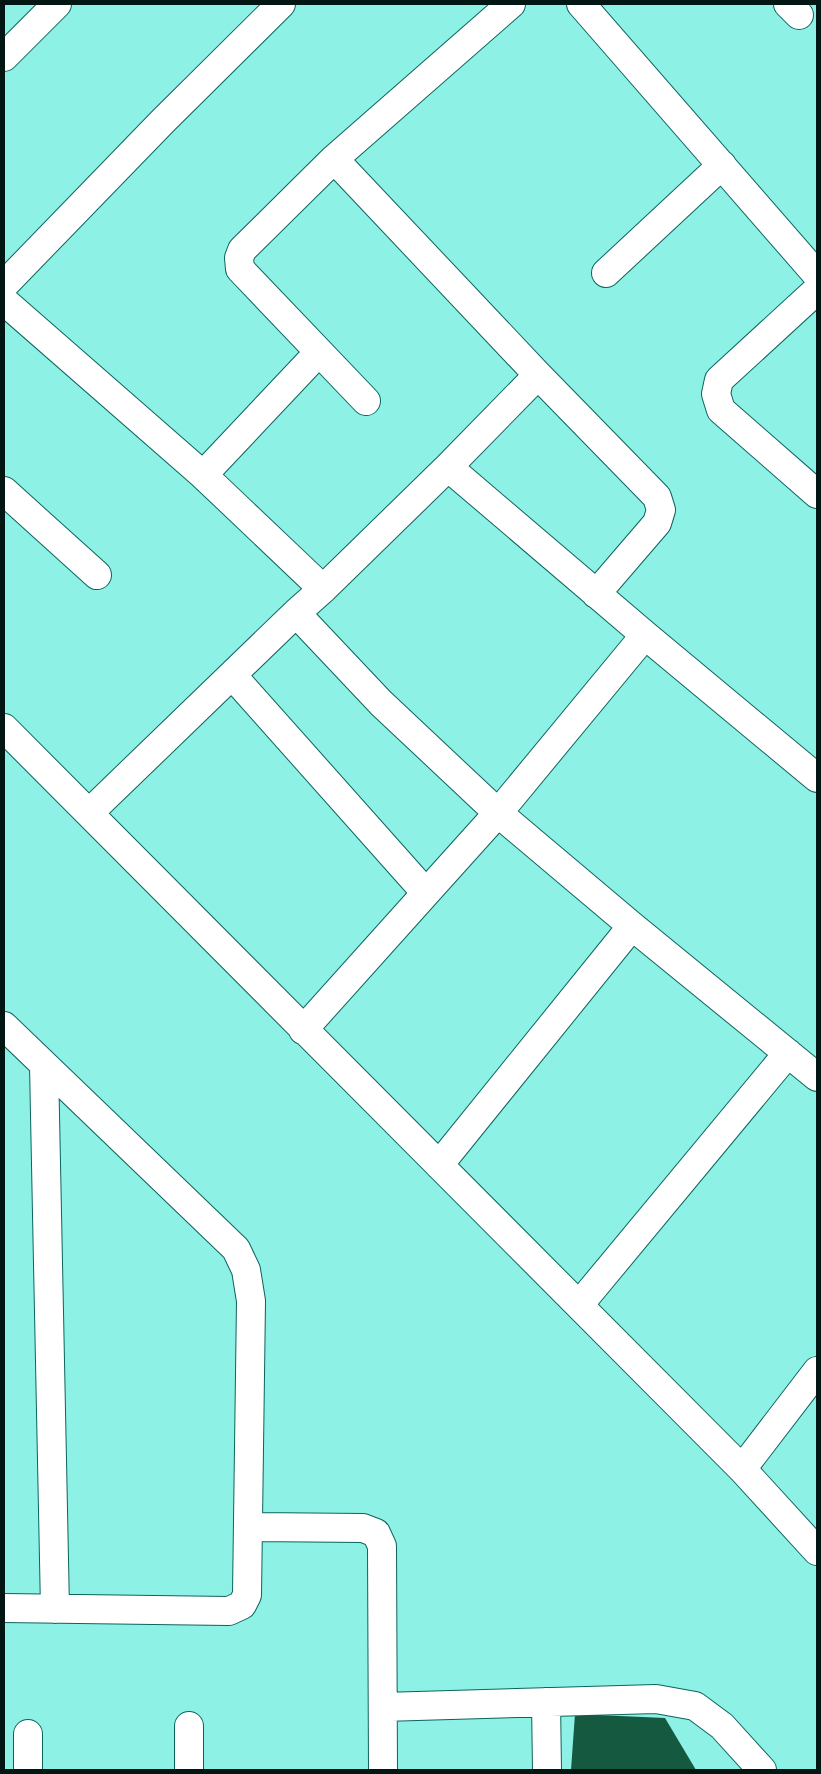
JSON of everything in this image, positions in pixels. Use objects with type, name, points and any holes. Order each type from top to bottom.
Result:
[{"type":"street","points":[[4,57],[57,4]]},
{"type":"street","points":[[4,285],[163,121],[281,4]]},
{"type":"street","points":[[366,401],[240,269],[238,258],[242,250],[334,159],[511,4]]},
{"type":"street","points":[[581,4],[817,275]]},
{"type":"street","points":[[334,159],[538,375],[657,497],[661,510],[657,522],[596,594]]},
{"type":"street","points":[[606,273],[722,165]]},
{"type":"street","points":[[817,290],[719,380],[716,394],[721,410],[817,494]]},
{"type":"street","points":[[4,300],[203,475],[322,589]]},
{"type":"street","points":[[203,475],[319,352]]},
{"type":"street","points":[[89,813],[448,467],[538,375]]},
{"type":"street","points":[[448,467],[596,594],[817,778]]},
{"type":"street","points":[[4,492],[97,575]]},
{"type":"street","points":[[296,613],[381,703],[498,814],[817,1077]]},
{"type":"street","points":[[303,1030],[498,814],[645,635]]},
{"type":"street","points":[[232,675],[426,893]]},
{"type":"street","points":[[4,728],[742,1469],[817,1551]]},
{"type":"street","points":[[439,1165],[632,926]]},
{"type":"street","points":[[4,1026],[236,1249],[246,1270],[251,1301],[246,1595],[242,1605],[228,1610],[4,1608]]},
{"type":"street","points":[[579,1305],[788,1053]]},
{"type":"street","points":[[44,1065],[55,1609]]},
{"type":"street","points":[[742,1469],[817,1371]]},
{"type":"street","points":[[248,1527],[363,1528],[376,1533],[382,1546],[383,1770]]},
{"type":"street","points":[[383,1706],[656,1699],[695,1706],[722,1726],[762,1770]]},
{"type":"street","points":[[546,1702],[547,1770]]},
{"type":"street","points":[[189,1726],[189,1770]]},
{"type":"street","points":[[28,1734],[28,1770]]},
{"type":"building","points":[[575,1714],[665,1718],[696,1770],[571,1770]]}]
